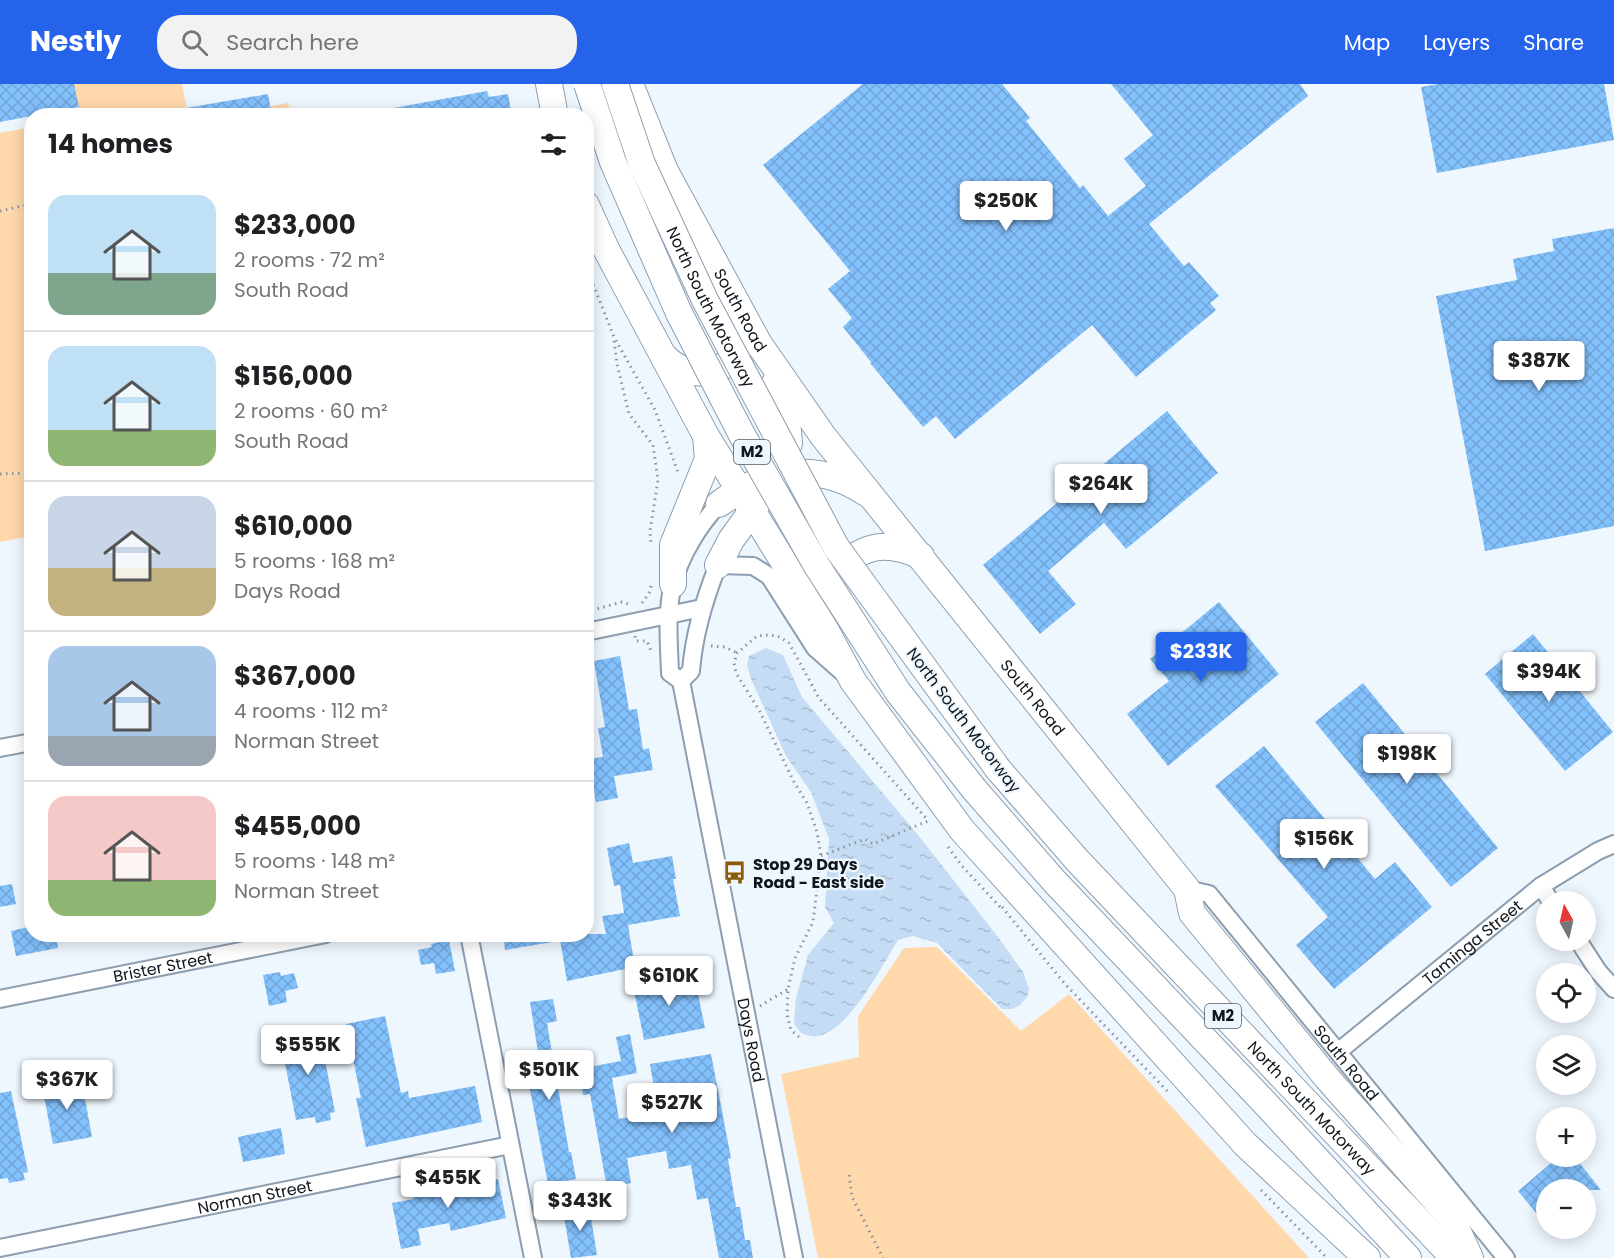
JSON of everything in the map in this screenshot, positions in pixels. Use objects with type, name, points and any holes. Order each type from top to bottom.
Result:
[{"type":"highway","points":[[549,84],[554,108]]},
{"type":"highway","name":"North South Motorway","points":[[587,84],[613,162],[679,314],[741,433],[817,566],[892,682],[974,789],[1055,882],[1256,1093],[1408,1258]]},
{"type":"highway","name":"North South Motorway","points":[[615,84],[642,164],[705,300],[836,547],[998,769],[1093,877],[1454,1258]]},
{"type":"highway","name":"South Road","points":[[630,84],[665,171],[759,344],[824,436],[1187,889]]},
{"type":"highway","points":[[594,223],[706,436],[737,501],[825,629],[854,681],[932,790],[983,853],[1245,1144],[1367,1258]]},
{"type":"highway","points":[[660,352],[669,363],[682,371],[697,374],[712,372],[726,365],[736,354],[742,340],[744,325],[741,313]]},
{"type":"highway","points":[[759,344],[786,410],[789,427],[789,443],[777,476]]},
{"type":"highway","points":[[664,579],[673,545],[706,466],[708,459],[706,436]]},
{"type":"highway","points":[[718,565],[731,540],[737,501],[777,476],[806,471],[836,478],[860,489],[874,500],[921,556]]},
{"type":"highway","points":[[825,629],[825,602],[831,581],[844,564],[862,552],[883,546],[903,548],[921,556]]},
{"type":"highway","points":[[1187,889],[1192,913],[1327,1078],[1452,1219],[1470,1258]]},
{"type":"street","name":"Days Road","points":[[737,501],[697,533],[684,558],[664,579],[670,614],[670,673],[681,681],[795,1258]]},
{"type":"street","points":[[681,681],[691,671],[694,642],[702,608],[718,565],[753,566],[769,576],[815,648],[854,681]]},
{"type":"street","points":[[594,630],[702,608]]},
{"type":"street","points":[[0,748],[24,744]]},
{"type":"street","name":"Taminga Street","points":[[1339,1051],[1541,886],[1598,851],[1614,844]]},
{"type":"street","points":[[1541,886],[1544,891]]},
{"type":"street","name":"South Road","points":[[1187,889],[1209,894],[1506,1258]]},
{"type":"street","name":"Brister Street","points":[[0,999],[286,942]]},
{"type":"street","points":[[471,942],[533,1258]]},
{"type":"street","points":[[1585,951],[1598,971],[1614,989]]},
{"type":"street","name":"Norman Street","points":[[0,1248],[510,1145]]},
{"type":"path","points":[[0,211],[24,206]]},
{"type":"path","points":[[594,287],[614,337],[655,410],[679,475],[677,485]]},
{"type":"path","points":[[614,337],[617,364],[629,414],[653,445],[658,480],[650,531],[651,549]]},
{"type":"path","points":[[0,474],[24,473]]},
{"type":"path","points":[[594,610],[622,602],[628,602],[630,605],[643,603],[649,593],[664,579]]},
{"type":"path","points":[[635,635],[636,641],[647,641],[653,656],[657,655]]},
{"type":"path","points":[[799,1037],[790,1030],[787,1014],[788,989],[795,958],[813,922],[821,856],[817,832],[807,803],[794,782],[759,710],[736,673],[734,663],[737,653],[757,636],[780,637],[789,643],[819,698],[928,821],[873,844],[865,839],[821,856]]},
{"type":"path","points":[[710,646],[725,647],[737,653]]},
{"type":"path","points":[[942,839],[962,866],[1002,909]]},
{"type":"path","points":[[756,1008],[788,989]]},
{"type":"path","points":[[849,1175],[852,1197],[884,1258]]},
{"type":"shaded area","points":[[73,84],[182,84],[187,108],[78,108]]},
{"type":"shaded area","points":[[288,103],[289,108],[263,108]]},
{"type":"shaded area","points":[[24,128],[24,537],[0,542],[0,133]]},
{"type":"shaded area","points":[[937,947],[1021,1031],[1069,994],[1309,1258],[818,1258],[781,1074],[859,1057],[858,1016],[904,948]]},
{"type":"water","points":[[766,648],[783,655],[802,697],[918,835],[1023,972],[1029,989],[1027,997],[1020,1005],[1012,1009],[1002,1009],[937,943],[913,936],[898,940],[859,1002],[832,1030],[818,1036],[804,1034],[794,1024],[796,998],[808,955],[834,923],[825,907],[829,839],[811,792],[786,756],[751,679],[747,665],[749,656]]},
{"type":"building","points":[[0,84],[74,84],[79,107],[24,108],[24,117],[0,122]]},
{"type":"building","points":[[863,84],[1002,84],[1030,118],[1026,121],[1080,188],[1083,185],[1108,216],[1146,186],[1124,159],[1153,135],[1111,84],[1300,84],[1308,96],[1149,224],[1184,266],[1189,262],[1219,296],[1210,303],[1216,310],[1136,377],[1092,325],[955,439],[936,416],[923,427],[843,327],[852,318],[828,289],[850,271],[763,165]]},
{"type":"building","points":[[1438,84],[1604,84],[1614,140],[1437,173],[1421,87]]},
{"type":"building","points":[[487,91],[489,97],[508,94],[511,108],[394,108]]},
{"type":"building","points":[[268,94],[271,108],[186,108]]},
{"type":"building","points":[[1614,228],[1614,526],[1485,551],[1436,296],[1517,280],[1513,259],[1554,251],[1552,239]]},
{"type":"building","points":[[1167,411],[1218,473],[1126,549],[1104,523],[1048,571],[1076,604],[1040,634],[983,565]]},
{"type":"building","points":[[1219,602],[1279,674],[1168,766],[1127,714],[1169,681],[1150,659]]},
{"type":"building","points":[[1533,634],[1613,732],[1565,771],[1485,674]]},
{"type":"building","points":[[620,656],[629,710],[637,709],[643,750],[649,748],[653,770],[614,776],[618,798],[596,802],[594,758],[603,757],[598,728],[605,727],[594,661]]},
{"type":"building","points":[[1363,683],[1498,848],[1451,887],[1315,722]]},
{"type":"building","points":[[1264,746],[1375,879],[1395,862],[1432,907],[1334,989],[1296,945],[1328,917],[1215,786]]},
{"type":"building","points":[[629,843],[633,863],[672,856],[676,879],[673,879],[680,916],[628,925],[635,967],[567,981],[560,942],[594,942],[594,934],[606,934],[602,916],[624,913],[620,885],[614,886],[607,848]]},
{"type":"building","points":[[12,884],[16,904],[0,907],[0,886]]},
{"type":"building","points":[[24,928],[24,942],[57,942],[58,948],[16,956],[11,931]]},
{"type":"building","points":[[449,942],[455,971],[436,974],[434,963],[421,965],[418,950],[432,947],[431,944]]},
{"type":"building","points":[[504,942],[552,942],[505,950]]},
{"type":"building","points":[[280,972],[281,976],[294,973],[298,988],[285,991],[287,1002],[269,1006],[263,975]]},
{"type":"building","points":[[694,975],[705,1028],[644,1040],[633,985]]},
{"type":"building","points":[[553,999],[557,1021],[547,1023],[569,1152],[571,1152],[576,1179],[548,1184],[528,1079],[542,1077],[530,1002]]},
{"type":"building","points":[[385,1016],[401,1093],[408,1091],[409,1098],[475,1086],[482,1122],[366,1147],[356,1098],[361,1098],[346,1024]]},
{"type":"building","points":[[319,1029],[335,1112],[330,1113],[331,1120],[316,1123],[315,1117],[296,1120],[280,1037]]},
{"type":"building","points":[[630,1034],[637,1073],[612,1078],[619,1119],[658,1112],[650,1064],[711,1054],[731,1158],[728,1159],[736,1207],[740,1207],[745,1240],[750,1240],[753,1258],[719,1258],[708,1198],[697,1200],[691,1165],[669,1169],[666,1151],[627,1158],[631,1183],[607,1188],[590,1094],[583,1095],[579,1069],[621,1061],[616,1037]]},
{"type":"building","points":[[81,1077],[92,1137],[53,1144],[42,1085]]},
{"type":"building","points":[[11,1091],[28,1172],[23,1173],[25,1180],[9,1183],[8,1178],[0,1179],[0,1093]]},
{"type":"building","points":[[281,1128],[285,1154],[243,1162],[238,1137]]},
{"type":"building","points":[[1546,1167],[1583,1167],[1592,1179],[1536,1179],[1536,1213],[1518,1191]]},
{"type":"building","points":[[498,1179],[506,1218],[451,1231],[449,1223],[418,1229],[421,1245],[401,1249],[392,1203],[414,1199],[412,1190],[433,1186],[434,1191]]},
{"type":"building","points":[[589,1205],[597,1255],[571,1258],[563,1210]]},
{"type":"place","name":"Stop 29 Days Road - East side","points":[[735,873]]}]
